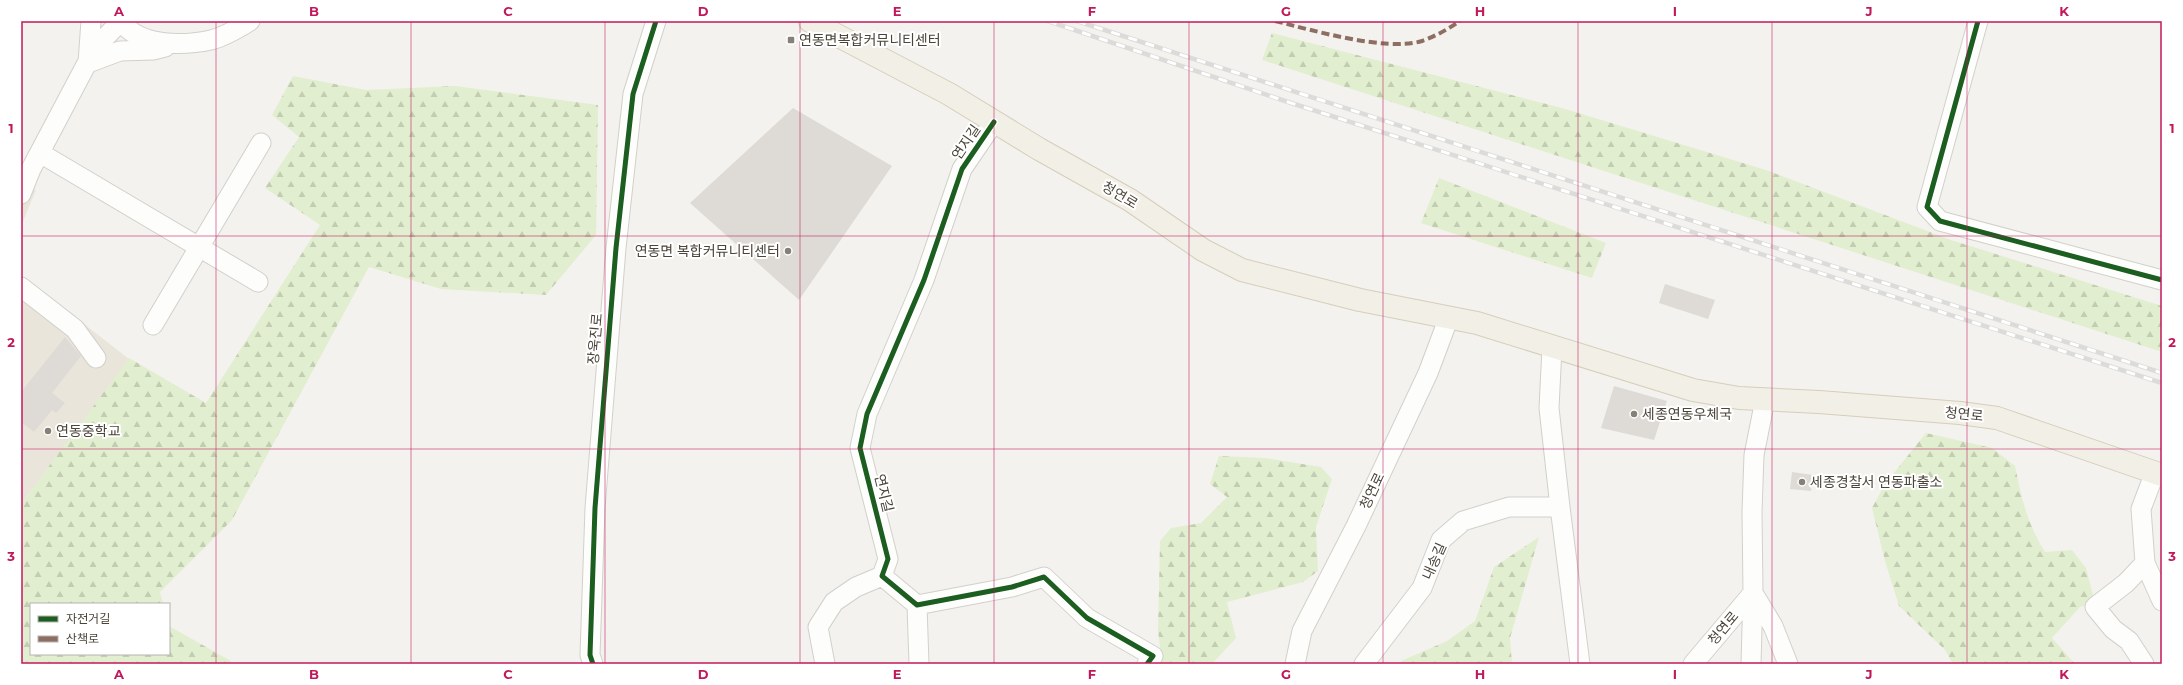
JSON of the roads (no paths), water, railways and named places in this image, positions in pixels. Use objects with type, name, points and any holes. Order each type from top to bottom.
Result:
[{"type":"main road","name":"청연로","points":[[810,21],[949,94],[994,122],[1130,200],[1203,250],[1242,270],[1360,300],[1477,323],[1552,348],[1693,390],[1739,398],[1819,402],[1960,413],[1997,418],[2158,473]]},
{"type":"street","points":[[88,63],[91,21]]},
{"type":"street","points":[[21,194],[36,161],[95,48],[121,21],[126,27],[147,39],[174,44]]},
{"type":"street","points":[[88,63],[120,51],[153,50],[174,44],[212,40],[250,21]]},
{"type":"street","name":"장욱진로","points":[[593,664],[590,655],[595,508],[616,248],[633,94],[656,21]]},
{"type":"street","points":[[1978,21],[1927,207],[1940,221],[2162,280]]},
{"type":"street","name":"연지길","points":[[882,576],[888,559],[860,448],[867,414],[924,280],[962,168],[994,122]]},
{"type":"street","points":[[153,325],[260,143]]},
{"type":"street","points":[[36,161],[199,248],[258,282]]},
{"type":"street","points":[[21,286],[75,329],[96,358]]},
{"type":"street","name":"청연로","points":[[1295,664],[1302,631],[1356,526],[1428,374],[1449,317]]},
{"type":"street","points":[[1552,348],[1549,408],[1580,664]]},
{"type":"street","name":"청연로","points":[[1751,664],[1754,456],[1765,400]]},
{"type":"street","name":"청연로","points":[[2158,473],[2141,509],[2145,563],[2162,601]]},
{"type":"street","name":"내송길","points":[[1364,664],[1422,588],[1441,540],[1463,521],[1509,507],[1560,507]]},
{"type":"street","points":[[2144,664],[2128,641],[2113,629],[2095,607],[2126,583],[2145,563]]},
{"type":"street","points":[[826,664],[818,626],[834,602],[856,587],[882,576],[917,605],[920,664]]},
{"type":"street","points":[[917,605],[1012,587],[1044,577],[1087,618],[1153,656],[1147,664]]},
{"type":"street","name":"청연로","points":[[1693,664],[1753,592]]},
{"type":"street","name":"청연로","points":[[1753,592],[1773,626],[1788,664]]},
{"type":"railway","points":[[1048,21],[1285,101],[2162,383]]},
{"type":"railway","points":[[1077,21],[2162,373]]},
{"type":"place","name":"연동면복합커뮤니티센터","points":[[791,40]]},
{"type":"place","name":"연동면 복합커뮤니티센터","points":[[788,251]]},
{"type":"place","name":"세종연동우체국","points":[[1634,414]]},
{"type":"place","name":"연동중학교","points":[[48,431]]},
{"type":"place","name":"세종경찰서 연동파출소","points":[[1802,482]]}]
